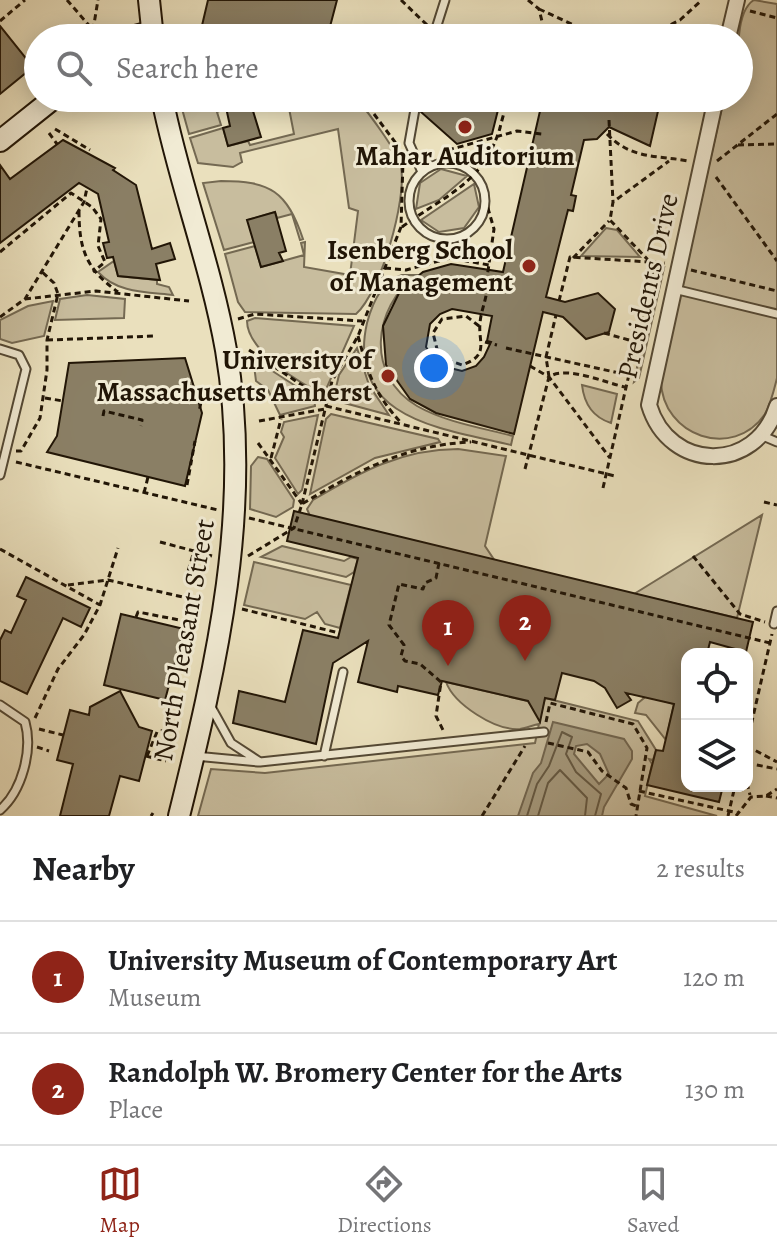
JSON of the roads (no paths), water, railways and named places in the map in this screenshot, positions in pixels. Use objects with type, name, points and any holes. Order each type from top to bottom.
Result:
[{"type":"main road","points":[[149,0],[152,24]]},
{"type":"main road","points":[[0,141],[36,112]]},
{"type":"main road","name":"North Pleasant Street","points":[[166,112],[226,348],[234,426],[235,533],[206,699],[179,816]]},
{"type":"street","points":[[733,24],[740,5]]},
{"type":"street","name":"Presidents Drive","points":[[713,112],[649,405],[658,427],[672,443],[704,455],[740,453],[770,439],[777,406]]},
{"type":"lane","points":[[437,24],[445,0]]},
{"type":"lane","points":[[415,112],[409,143],[422,172]]},
{"type":"lane","points":[[450,163],[476,176],[485,198],[475,227],[448,239],[428,234],[413,219],[411,189],[422,172],[450,163]]},
{"type":"lane","points":[[673,289],[777,314]]},
{"type":"lane","points":[[0,349],[19,355],[26,369],[0,475]]},
{"type":"lane","points":[[774,624],[777,611]]},
{"type":"lane","points":[[324,756],[343,672]]},
{"type":"lane","points":[[206,699],[231,743],[260,762]]},
{"type":"lane","points":[[0,705],[25,722],[28,741],[16,790],[0,810]]},
{"type":"lane","points":[[194,756],[260,762],[544,732]]},
{"type":"water","points":[[553,722],[624,739],[632,751],[632,759],[604,807],[602,816],[518,816],[533,773],[541,763]],"holes":[[[587,744],[600,754],[609,774],[599,784],[574,754],[576,746]]]},
{"type":"place","name":"Mahar Auditorium","points":[[465,127]]},
{"type":"place","name":"Isenberg School of Management","points":[[529,266]]},
{"type":"place","name":"University of Massachusetts Amherst","points":[[388,376]]},
{"type":"place","name":"Randolph W. Bromery Center for the Arts","points":[[525,661]]},
{"type":"place","name":"University Museum of Contemporary Art","points":[[448,666]]}]
